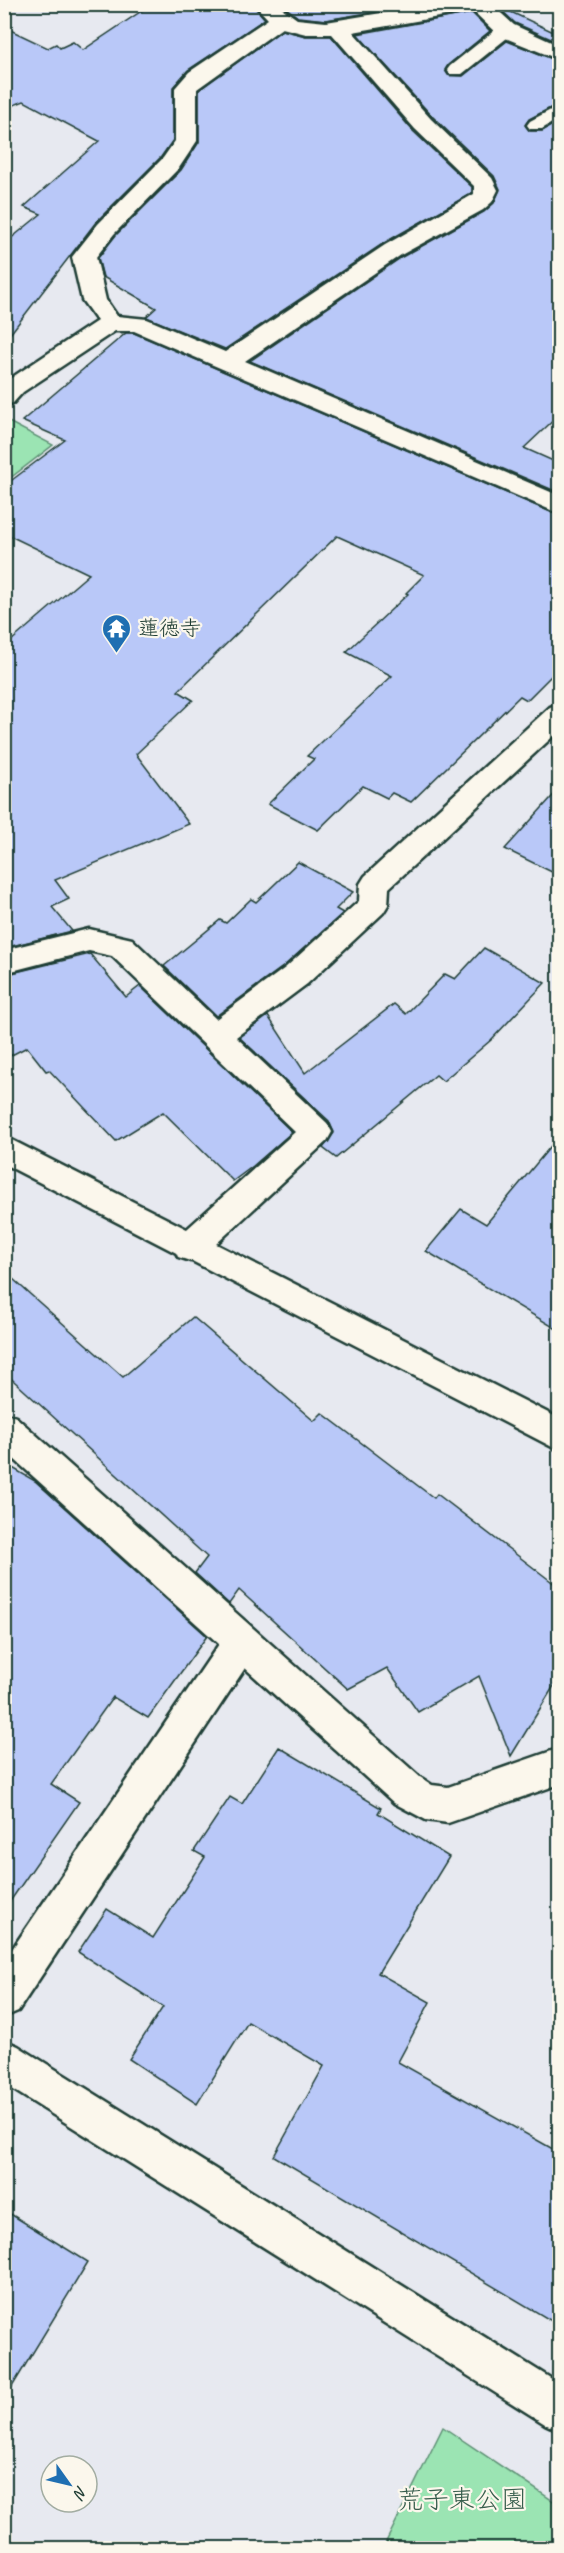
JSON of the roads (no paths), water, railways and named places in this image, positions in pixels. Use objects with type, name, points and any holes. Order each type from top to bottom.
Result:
[{"type":"street","points":[[110,323],[94,300],[84,257],[106,229],[171,163],[186,141],[186,88],[272,13],[307,28],[338,28],[477,4],[506,30],[560,54]]},
{"type":"street","points":[[227,362],[393,250],[475,205],[484,197],[487,190],[484,183],[423,124],[338,28]]},
{"type":"street","points":[[8,389],[110,323],[138,324],[560,506]]},
{"type":"street","points":[[215,1036],[296,976],[373,905],[375,884],[560,714]]},
{"type":"street","points":[[4,962],[90,940],[121,947],[316,1132],[190,1247]]},
{"type":"street","points":[[4,1149],[560,1436]]},
{"type":"street","points":[[4,1428],[408,1790],[426,1802],[448,1805],[560,1766]]},
{"type":"street","points":[[4,1997],[242,1641]]},
{"type":"street","points":[[4,2060],[560,2409]]},
{"type":"lane","points":[[456,70],[506,30]]},
{"type":"lane","points":[[536,125],[560,110]]},
{"type":"place","name":"蓮徳寺","points":[[117,654]]},
{"type":"park label","name":"荒子東公園","points":[[462,2499]]}]
